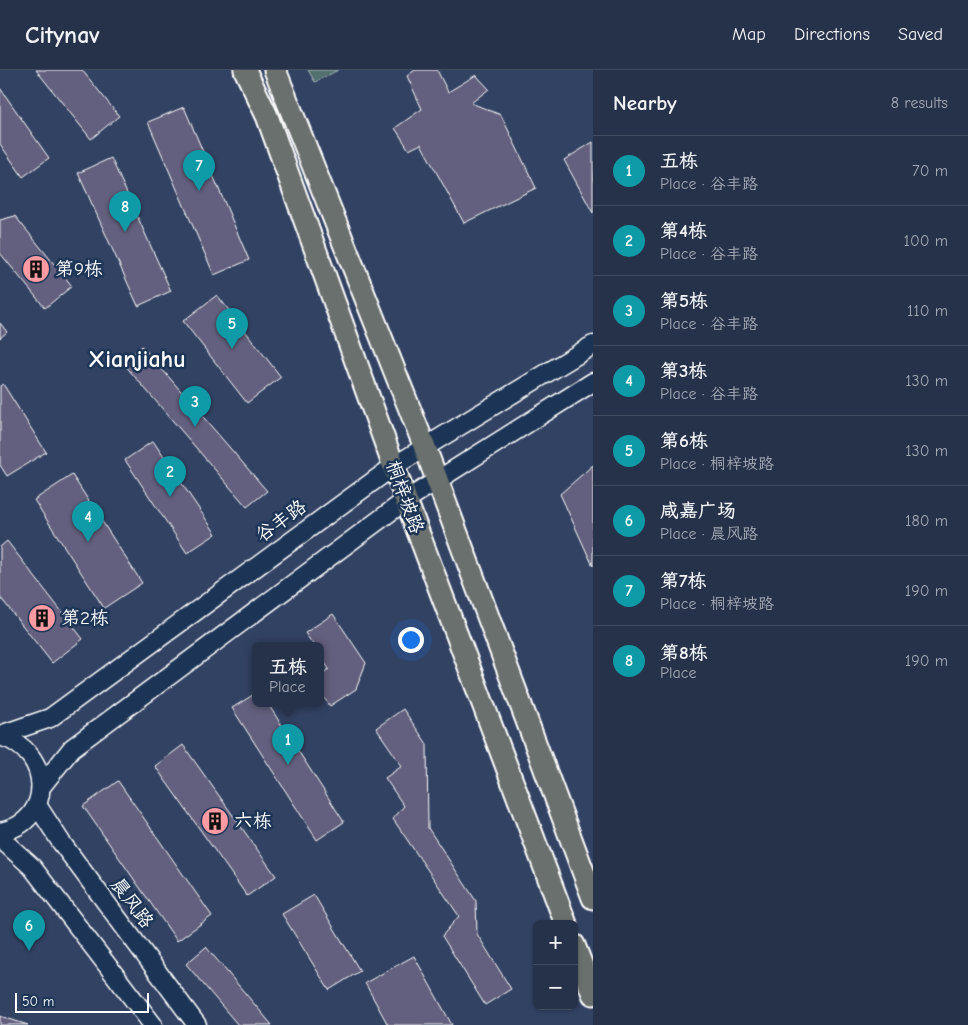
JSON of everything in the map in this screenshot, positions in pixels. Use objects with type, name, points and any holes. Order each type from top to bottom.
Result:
[{"type":"main road","name":"桐梓坡路","points":[[245,70],[267,116],[406,500],[564,920]]},
{"type":"main road","name":"桐梓坡路","points":[[275,70],[438,481],[593,898]]},
{"type":"main road","points":[[578,955],[593,994]]},
{"type":"street","name":"谷丰路","points":[[0,736],[50,718],[394,466],[424,446],[593,345]]},
{"type":"street","points":[[41,787],[72,748],[406,500],[593,382]]},
{"type":"street","points":[[0,736],[12,740],[25,748],[34,759],[39,772],[41,787],[37,805],[30,816],[19,825],[0,832]]},
{"type":"street","name":"晨风路","points":[[37,805],[61,842],[196,1025]]},
{"type":"street","points":[[0,838],[32,867],[153,1025]]},
{"type":"green space","points":[[308,70],[338,70],[315,82]]},
{"type":"building","points":[[36,70],[82,70],[119,116],[91,139]]},
{"type":"building","points":[[415,70],[437,70],[448,92],[476,75],[489,89],[471,103],[501,115],[536,188],[464,223],[421,144],[409,150],[395,128],[422,109],[407,76]]},
{"type":"building","points":[[0,88],[49,158],[23,177],[0,144]]},
{"type":"building","points":[[184,107],[249,260],[214,275],[148,122]]},
{"type":"building","points":[[593,142],[593,213],[564,160]]},
{"type":"building","points":[[111,158],[171,291],[138,306],[78,173]]},
{"type":"building","name":"第9栋","points":[[15,216],[72,286],[45,308],[0,253],[0,220]]},
{"type":"building","points":[[217,295],[281,377],[247,403],[183,321]]},
{"type":"building","points":[[0,323],[7,332],[0,338]]},
{"type":"building","points":[[142,346],[267,491],[247,507],[123,363]]},
{"type":"building","points":[[3,384],[46,452],[7,476],[0,465],[0,386]]},
{"type":"building","points":[[153,441],[216,534],[187,553],[125,460]]},
{"type":"building","points":[[593,465],[593,566],[560,494]]},
{"type":"building","points":[[72,475],[142,583],[104,608],[34,500]]},
{"type":"building","name":"第2栋","points":[[7,541],[83,639],[52,663],[0,597],[0,547]]},
{"type":"building","points":[[333,614],[366,663],[356,689],[330,706],[324,698],[324,672],[329,669],[324,662],[324,642],[311,642],[305,633]]},
{"type":"building","points":[[252,696],[252,707],[270,707],[344,822],[317,840],[232,708]]},
{"type":"building","points":[[403,709],[427,744],[428,828],[476,901],[477,934],[511,989],[485,1005],[442,936],[459,916],[393,819],[404,806],[385,778],[402,766],[376,728]]},
{"type":"building","name":"六栋","points":[[183,745],[276,876],[247,896],[155,766]]},
{"type":"building","points":[[118,781],[212,916],[177,941],[83,806]]},
{"type":"building","points":[[314,895],[360,971],[329,990],[282,914]]},
{"type":"building","points":[[206,947],[272,1025],[238,1025],[186,964]]},
{"type":"building","points":[[414,956],[452,1025],[388,1025],[365,983]]},
{"type":"building","points":[[0,1016],[28,1025],[0,1025]]},
{"type":"place","name":"第7栋","points":[[199,191]]},
{"type":"place","name":"第8栋","points":[[125,232]]},
{"type":"place","name":"第9栋","points":[[36,269]]},
{"type":"place","name":"第6栋","points":[[232,349]]},
{"type":"place","name":"第5栋","points":[[195,427]]},
{"type":"place","name":"第4栋","points":[[170,497]]},
{"type":"place","name":"第3栋","points":[[88,542]]},
{"type":"place","name":"第2栋","points":[[42,618]]},
{"type":"place","name":"五栋","points":[[288,765]]},
{"type":"place","name":"六栋","points":[[215,821]]},
{"type":"place","name":"咸嘉广场","points":[[29,951]]},
{"type":"district","name":"Xianjiahu","points":[[137,359]]}]
